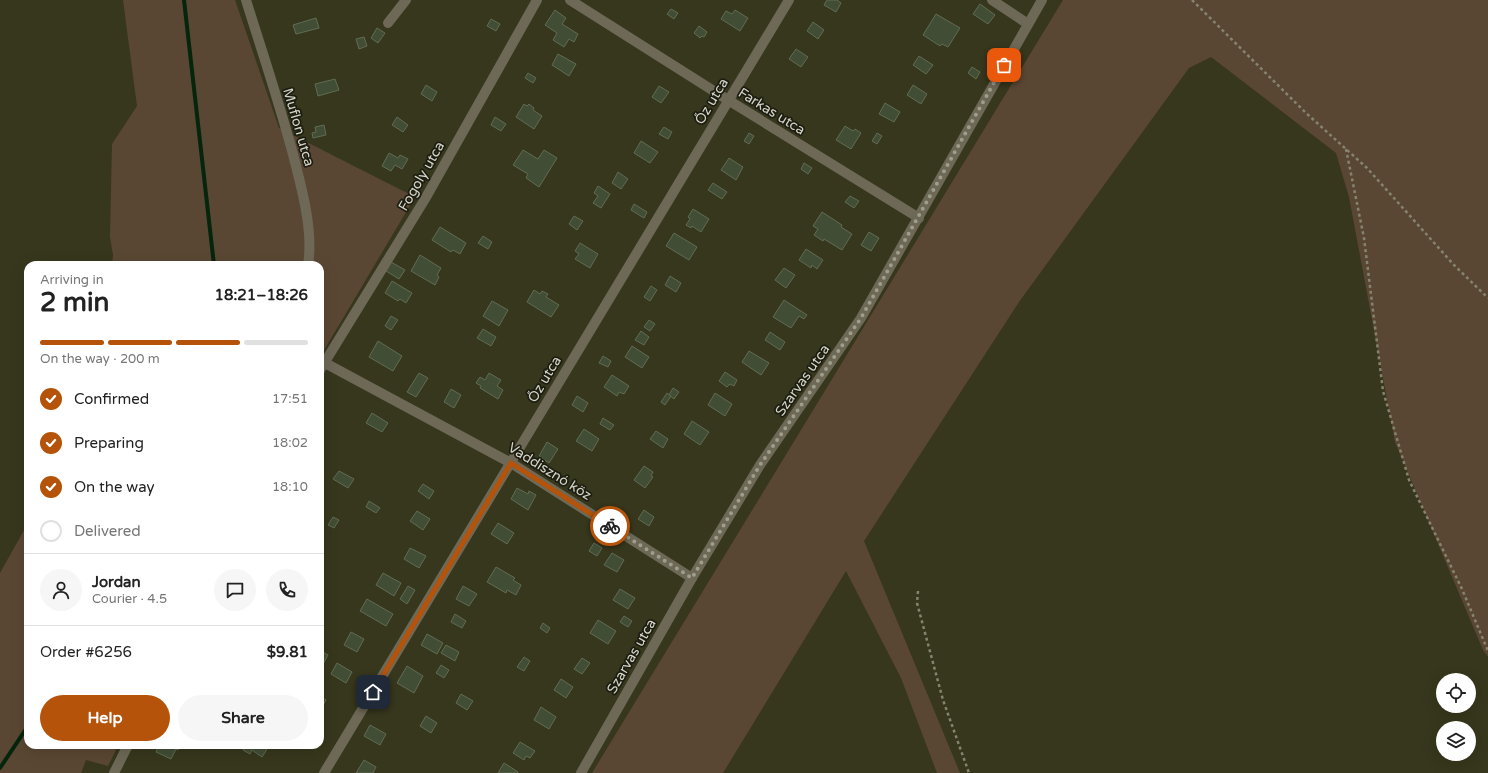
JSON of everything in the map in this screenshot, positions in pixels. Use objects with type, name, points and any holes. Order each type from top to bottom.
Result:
[{"type":"street","name":"Muflon utca","points":[[246,0],[289,136],[304,197],[310,252],[309,261]]},
{"type":"street","points":[[388,23],[406,0]]},
{"type":"street","name":"Fogoly utca","points":[[324,364],[425,199],[537,0]]},
{"type":"street","name":"Farkas utca","points":[[570,0],[919,218]]},
{"type":"street","name":"Őz utca","points":[[324,773],[789,0]]},
{"type":"street","points":[[992,0],[1028,24]]},
{"type":"street","name":"Szarvas utca","points":[[581,773],[692,578],[760,465],[861,318],[1042,0]]},
{"type":"street","name":"Vaddisznó köz","points":[[324,368],[511,463],[692,578]]},
{"type":"street","points":[[114,773],[126,749]]},
{"type":"path","points":[[1192,0],[1306,113],[1367,168],[1454,265],[1488,298]]},
{"type":"path","points":[[1346,149],[1364,238],[1383,391],[1409,480],[1462,589],[1488,651]]},
{"type":"path","points":[[918,591],[917,603],[942,700],[969,773]]},
{"type":"shaded area","points":[[123,0],[235,0],[279,128],[415,197],[324,350],[324,261],[112,261],[110,237],[112,144],[137,106]]},
{"type":"shaded area","points":[[1063,0],[1488,0],[1488,657],[1483,650],[1395,442],[1349,197],[1336,153],[1211,57],[1189,68],[1019,302],[864,541],[960,773],[937,773],[901,678],[846,571],[723,773],[592,773]]},
{"type":"shaded area","points":[[24,530],[24,749],[114,749],[116,750],[108,766],[86,760],[81,773],[0,773],[0,573]]},
{"type":"building","points":[[827,0],[837,0],[841,3],[836,12],[824,5]]},
{"type":"building","points":[[980,4],[995,15],[988,24],[973,14]]},
{"type":"building","points":[[671,9],[678,13],[674,19],[667,14]]},
{"type":"building","points":[[555,10],[566,18],[562,24],[578,34],[574,42],[569,39],[564,47],[553,40],[557,33],[545,25]]},
{"type":"building","points":[[735,10],[748,18],[740,31],[721,19],[726,11],[732,14]]},
{"type":"building","points":[[936,14],[960,28],[948,47],[942,44],[940,46],[923,35]]},
{"type":"building","points":[[316,18],[319,28],[296,34],[293,25]]},
{"type":"building","points":[[491,19],[500,24],[496,31],[487,26]]},
{"type":"building","points":[[813,22],[824,30],[818,39],[807,31]]},
{"type":"building","points":[[699,26],[707,32],[704,37],[702,36],[700,38],[694,33]]},
{"type":"building","points":[[377,28],[385,33],[378,43],[371,38]]},
{"type":"building","points":[[364,37],[367,46],[359,49],[356,39]]},
{"type":"building","points":[[796,49],[808,57],[801,67],[789,59]]},
{"type":"building","points":[[558,54],[576,64],[569,76],[552,65]]},
{"type":"building","points":[[919,56],[933,65],[926,74],[913,65]]},
{"type":"building","points":[[972,67],[980,72],[976,79],[968,73]]},
{"type":"building","points":[[528,73],[536,78],[533,83],[525,78]]},
{"type":"building","points":[[335,79],[339,90],[318,96],[315,84]]},
{"type":"building","points":[[426,85],[437,92],[432,101],[421,94]]},
{"type":"building","points":[[913,85],[927,94],[921,104],[907,95]]},
{"type":"building","points":[[659,86],[669,92],[661,103],[652,97]]},
{"type":"building","points":[[885,103],[900,112],[894,122],[879,114]]},
{"type":"building","points":[[524,104],[527,106],[529,104],[534,108],[533,110],[542,116],[534,129],[516,117]]},
{"type":"building","points":[[397,117],[408,125],[403,132],[392,125]]},
{"type":"building","points":[[495,117],[506,124],[501,131],[491,125]]},
{"type":"building","points":[[324,125],[326,135],[313,138],[312,133],[316,132],[315,127]]},
{"type":"building","points":[[845,126],[853,131],[855,129],[861,133],[851,149],[836,140]]},
{"type":"building","points":[[664,127],[672,132],[668,139],[659,134]]},
{"type":"building","points":[[749,133],[754,136],[749,144],[744,141]]},
{"type":"building","points":[[877,133],[882,136],[877,144],[872,141]]},
{"type":"building","points":[[641,141],[658,152],[650,163],[634,153]]},
{"type":"building","points":[[523,150],[538,159],[544,150],[557,158],[539,187],[526,178],[528,174],[513,165]]},
{"type":"building","points":[[389,153],[398,158],[400,155],[408,159],[402,169],[395,165],[391,171],[382,166]]},
{"type":"building","points":[[729,158],[743,167],[736,180],[721,170]]},
{"type":"building","points":[[804,163],[812,168],[808,174],[801,169]]},
{"type":"building","points":[[618,172],[628,179],[621,189],[612,183]]},
{"type":"building","points":[[713,183],[727,192],[722,199],[708,190]]},
{"type":"building","points":[[598,186],[610,194],[601,208],[593,203],[598,196],[594,193]]},
{"type":"building","points":[[850,196],[859,201],[854,208],[845,202]]},
{"type":"building","points":[[634,204],[647,212],[644,218],[631,210]]},
{"type":"building","points":[[693,209],[709,219],[701,232],[692,226],[691,228],[686,225],[690,219],[688,217]]},
{"type":"building","points":[[822,212],[842,225],[841,227],[852,234],[842,250],[814,235],[818,229],[813,226]]},
{"type":"building","points":[[574,216],[583,221],[577,230],[569,224]]},
{"type":"building","points":[[440,227],[466,243],[460,254],[453,250],[451,252],[432,240]]},
{"type":"building","points":[[869,232],[879,238],[871,251],[861,245]]},
{"type":"building","points":[[674,233],[697,247],[689,260],[666,246]]},
{"type":"building","points":[[483,236],[492,242],[488,249],[478,243]]},
{"type":"building","points":[[580,243],[598,254],[590,268],[575,259],[579,254],[575,251]]},
{"type":"building","points":[[806,249],[823,260],[817,269],[812,265],[811,268],[799,260]]},
{"type":"building","points":[[420,255],[441,268],[437,275],[439,277],[435,285],[411,271]]},
{"type":"building","points":[[391,262],[405,270],[399,279],[386,271]]},
{"type":"building","points":[[784,268],[795,275],[786,288],[775,280]]},
{"type":"building","points":[[670,276],[681,283],[676,292],[665,285]]},
{"type":"building","points":[[392,281],[412,293],[406,303],[400,299],[398,301],[385,293]]},
{"type":"building","points":[[651,286],[657,290],[650,301],[644,297]]},
{"type":"building","points":[[534,290],[540,294],[542,291],[548,294],[546,297],[559,305],[551,317],[527,302]]},
{"type":"building","points":[[784,300],[807,315],[804,319],[799,316],[791,328],[773,317]]},
{"type":"building","points":[[492,301],[508,310],[499,326],[483,316]]},
{"type":"building","points":[[391,316],[398,320],[391,330],[385,326]]},
{"type":"building","points":[[649,320],[655,324],[650,331],[644,327]]},
{"type":"building","points":[[483,329],[496,337],[491,346],[477,338]]},
{"type":"building","points":[[641,331],[649,337],[644,345],[635,340]]},
{"type":"building","points":[[770,332],[785,342],[780,350],[765,340]]},
{"type":"building","points":[[378,341],[402,356],[393,371],[369,357]]},
{"type":"building","points":[[632,346],[649,357],[642,368],[625,357]]},
{"type":"building","points":[[749,351],[769,363],[761,375],[742,362]]},
{"type":"building","points":[[603,356],[611,361],[608,367],[599,363]]},
{"type":"building","points":[[725,372],[737,380],[734,386],[730,384],[727,387],[719,381]]},
{"type":"building","points":[[419,373],[428,378],[416,397],[407,392]]},
{"type":"building","points":[[489,373],[501,380],[497,386],[503,390],[498,399],[480,388],[481,386],[476,383],[480,377],[485,380]]},
{"type":"building","points":[[612,375],[629,386],[624,394],[619,392],[617,396],[604,387]]},
{"type":"building","points":[[673,388],[679,392],[674,399],[669,395]]},
{"type":"building","points":[[451,389],[461,395],[454,408],[444,402]]},
{"type":"building","points":[[667,393],[671,396],[665,405],[661,402]]},
{"type":"building","points":[[715,393],[732,404],[725,416],[708,405]]},
{"type":"building","points":[[577,396],[588,403],[583,412],[572,405]]},
{"type":"building","points":[[372,413],[388,423],[382,432],[366,423]]},
{"type":"building","points":[[603,418],[614,425],[610,430],[600,424]]},
{"type":"building","points":[[692,421],[709,432],[700,445],[684,434]]},
{"type":"building","points":[[584,429],[599,439],[592,451],[576,441]]},
{"type":"building","points":[[656,431],[668,439],[663,448],[650,439]]},
{"type":"building","points":[[547,442],[558,449],[549,463],[539,456]]},
{"type":"building","points":[[644,466],[653,472],[651,476],[653,477],[645,488],[634,480]]},
{"type":"building","points":[[339,471],[354,479],[348,488],[333,479]]},
{"type":"building","points":[[423,484],[434,491],[429,499],[418,491]]},
{"type":"building","points":[[517,488],[528,494],[529,491],[536,495],[528,510],[511,499]]},
{"type":"building","points":[[369,501],[380,508],[376,513],[366,507]]},
{"type":"building","points":[[644,510],[654,517],[649,526],[638,519]]},
{"type":"building","points":[[417,511],[430,519],[423,530],[410,521]]},
{"type":"building","points":[[333,517],[339,520],[334,528],[328,525]]},
{"type":"building","points":[[498,523],[514,533],[507,544],[491,534]]},
{"type":"building","points":[[594,543],[602,548],[597,556],[589,551]]},
{"type":"building","points":[[410,548],[426,556],[419,568],[404,559]]},
{"type":"building","points":[[612,553],[624,560],[617,572],[604,565]]},
{"type":"building","points":[[496,567],[515,578],[513,580],[521,585],[516,595],[507,590],[506,593],[487,582]]},
{"type":"building","points":[[383,573],[401,583],[394,596],[376,585]]},
{"type":"building","points":[[408,586],[415,590],[407,604],[400,599]]},
{"type":"building","points":[[463,586],[477,594],[469,606],[456,599]]},
{"type":"building","points":[[620,589],[635,598],[628,609],[613,600]]},
{"type":"building","points":[[367,599],[393,614],[386,626],[360,611]]},
{"type":"building","points":[[455,614],[466,621],[462,628],[451,622]]},
{"type":"building","points":[[624,616],[632,621],[628,627],[620,622]]},
{"type":"building","points":[[598,620],[616,631],[608,644],[590,633]]},
{"type":"building","points":[[543,623],[550,628],[547,633],[540,628]]},
{"type":"building","points":[[351,632],[364,639],[357,652],[344,645]]},
{"type":"building","points":[[427,634],[443,643],[437,654],[421,645]]},
{"type":"building","points":[[446,645],[459,652],[455,661],[441,653]]},
{"type":"building","points":[[324,653],[328,655],[324,662]]},
{"type":"building","points":[[524,657],[530,661],[524,671],[517,667]]},
{"type":"building","points":[[582,658],[590,663],[582,674],[574,669]]},
{"type":"building","points":[[337,663],[352,672],[346,683],[331,674]]},
{"type":"building","points":[[441,665],[449,670],[444,678],[436,673]]},
{"type":"building","points":[[407,666],[423,676],[414,693],[397,683]]},
{"type":"building","points":[[561,679],[573,687],[566,698],[554,690]]},
{"type":"building","points":[[461,694],[473,701],[467,710],[456,703]]},
{"type":"building","points":[[541,707],[556,717],[549,729],[534,720]]},
{"type":"building","points":[[426,716],[437,723],[431,733],[420,726]]},
{"type":"building","points":[[370,725],[386,734],[380,745],[364,736]]},
{"type":"building","points":[[520,742],[535,751],[530,758],[526,756],[524,760],[513,753]]},
{"type":"building","points":[[157,749],[176,749],[171,759],[156,752]]},
{"type":"building","points":[[267,749],[262,757],[252,750],[250,754],[243,750]]},
{"type":"building","points":[[364,760],[376,767],[373,773],[356,773]]},
{"type":"building","points":[[504,763],[518,772],[498,773]]},
{"type":"waterway","points":[[184,0],[214,261]]},
{"type":"waterway","points":[[0,768],[24,732]]},
{"type":"way so far","points":[[610,526],[692,578],[760,465],[861,318],[919,218],[1004,65]]},
{"type":"route","points":[[373,692],[511,463],[610,526]]}]
